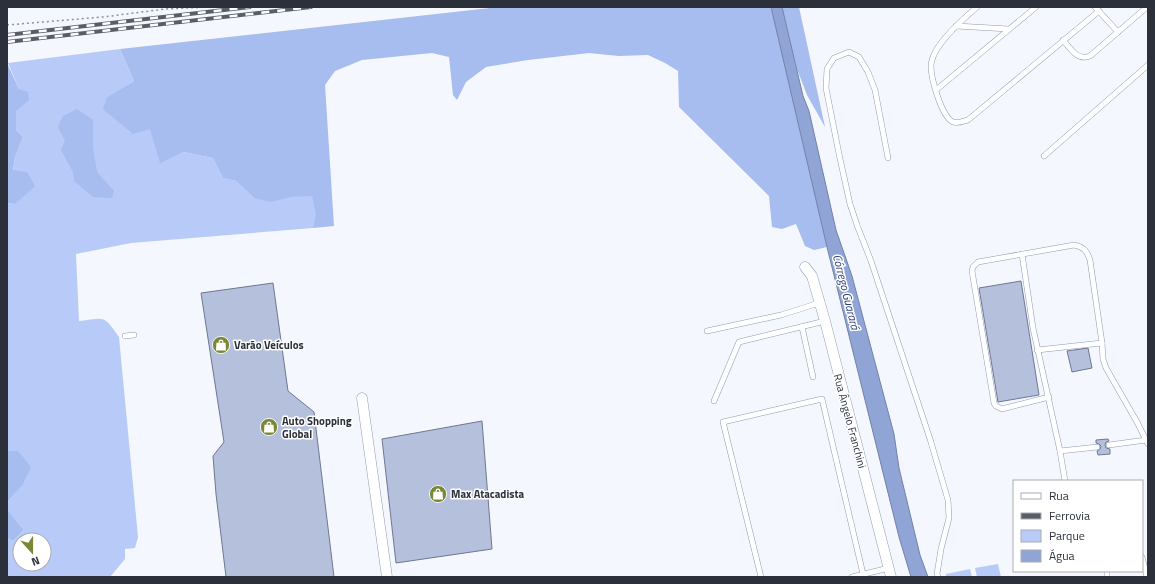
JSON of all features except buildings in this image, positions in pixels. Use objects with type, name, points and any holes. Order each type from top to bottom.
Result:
[{"type":"street","name":"Rua Ângelo Franchini","points":[[805,266],[812,276],[890,572]]},
{"type":"street","points":[[362,398],[387,577]]},
{"type":"lane","points":[[977,7],[956,26],[933,56],[931,66],[936,90],[943,111],[948,118],[954,122],[968,120],[1063,40],[1097,9],[1118,32]]},
{"type":"lane","points":[[936,90],[1036,7]]},
{"type":"lane","points":[[1063,40],[1078,56],[1086,58],[1147,7]]},
{"type":"lane","points":[[956,26],[1009,30]]},
{"type":"lane","points":[[888,158],[875,90],[868,72],[859,57],[849,52],[834,58],[827,69],[826,88],[850,204],[874,268],[930,439],[948,500],[949,518],[941,549],[937,574],[938,577]]},
{"type":"lane","points":[[1044,156],[1148,65]]},
{"type":"lane","points":[[1049,397],[1002,409],[994,403],[972,271],[973,267],[978,262],[1074,245],[1081,246],[1085,249],[1090,260],[1103,359],[1106,368],[1147,442],[1109,445]]},
{"type":"lane","points":[[1022,254],[1037,350],[1049,397],[1065,480]]},
{"type":"lane","points":[[707,332],[781,315],[819,303]]},
{"type":"lane","points":[[714,400],[739,342],[824,321]]},
{"type":"lane","points":[[802,327],[813,377]]},
{"type":"lane","points":[[125,336],[134,335]]},
{"type":"lane","points":[[1037,350],[1102,343]]},
{"type":"lane","points":[[761,577],[723,422],[822,399],[863,574]]},
{"type":"lane","points":[[1060,451],[1097,446]]},
{"type":"lane","points":[[1143,561],[1147,577]]},
{"type":"lane","points":[[852,577],[863,574],[890,572]]},
{"type":"path","points":[[7,25],[103,17],[165,9],[211,7]]},
{"type":"green space","points":[[120,49],[134,81],[107,97],[183,152],[213,158],[223,178],[236,181],[254,198],[312,195],[317,214],[313,228],[131,243],[76,254],[79,321],[103,319],[110,324],[119,337],[138,537],[135,548],[125,549],[125,559],[110,577],[7,577],[7,538],[12,540],[12,572],[52,572],[52,532],[22,532],[24,530],[7,509],[7,502],[22,486],[18,451],[7,451],[7,203],[15,204],[13,171],[15,157],[23,137],[16,130],[16,111],[19,89],[8,63]]},
{"type":"green space","points":[[998,564],[1001,577],[977,577],[975,568]]},
{"type":"green space","points":[[970,569],[972,577],[946,577],[946,574]]},
{"type":"shaded area","points":[[499,7],[771,7],[827,247],[814,250],[805,246],[796,224],[782,229],[772,227],[769,196],[679,107],[678,71],[648,55],[619,56],[589,53],[528,60],[486,67],[466,82],[457,100],[453,95],[449,57],[432,53],[362,60],[335,71],[325,85],[334,226],[313,228],[316,214],[312,196],[291,197],[271,202],[254,198],[236,181],[223,178],[213,158],[183,152],[160,163],[150,129],[133,134],[103,109],[107,97],[134,81],[120,49]]},
{"type":"shaded area","points":[[782,7],[799,7],[825,127],[807,95],[797,69]]},
{"type":"shaded area","points":[[7,63],[19,89],[28,92],[29,100],[16,111],[16,130],[23,137],[15,157],[13,170],[27,172],[35,186],[15,204],[7,203]]},
{"type":"shaded area","points":[[77,109],[93,120],[93,148],[97,172],[114,191],[112,198],[93,197],[74,181],[73,172],[61,150],[65,141],[58,127],[63,116]]},
{"type":"shaded area","points":[[7,451],[18,451],[31,467],[22,486],[7,502]]},
{"type":"shaded area","points":[[7,509],[24,530],[22,532],[12,532],[12,540],[7,538]]},
{"type":"water","name":"Córrego Guarará","points":[[771,7],[782,7],[803,96],[809,111],[836,230],[852,276],[894,434],[899,468],[920,555],[928,577],[911,577],[899,537],[827,247]]},
{"type":"railway","points":[[7,35],[250,7]]},
{"type":"railway","points":[[7,42],[311,7]]},
{"type":"place","name":"Varão Veículos","points":[[221,345]]},
{"type":"place","name":"Auto Shopping Global","points":[[269,427]]},
{"type":"place","name":"Max Atacadista","points":[[438,494]]}]
